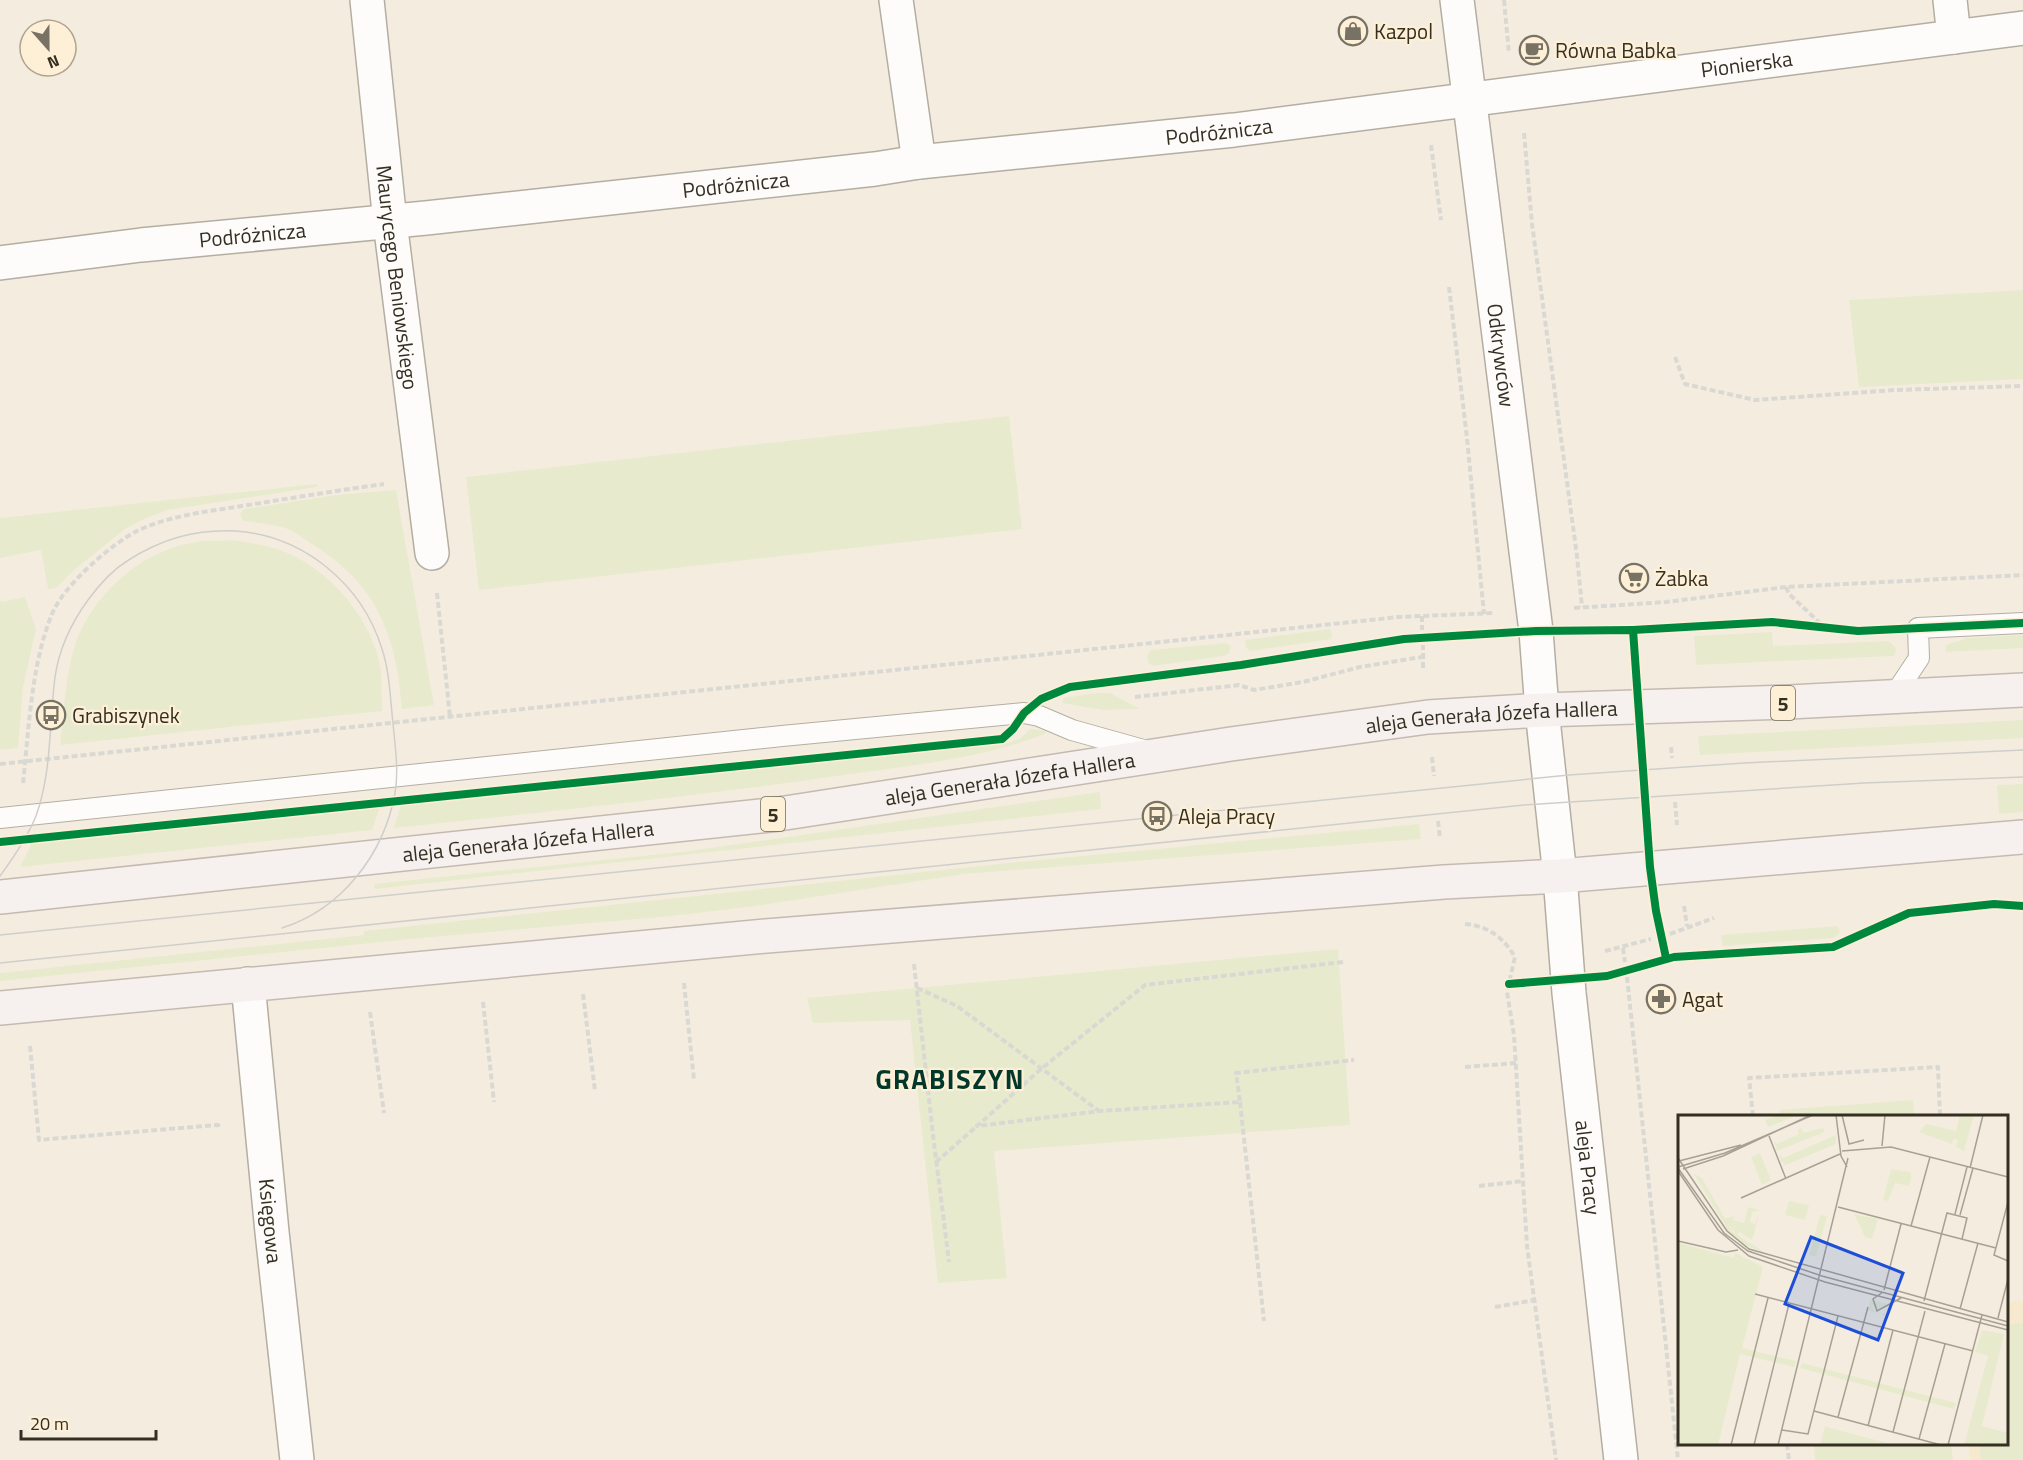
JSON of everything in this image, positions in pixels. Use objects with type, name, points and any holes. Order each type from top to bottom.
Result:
[{"type":"main road","name":"aleja Generała Józefa Hallera","points":[[0,897],[779,814],[1428,717],[1542,710],[2023,690]]},
{"type":"main road","points":[[0,1008],[766,936],[1443,882],[1560,876],[2023,837]]},
{"type":"street","name":"Maurycego Beniowskiego","points":[[367,0],[390,222],[432,553]]},
{"type":"street","points":[[897,0],[919,162]]},
{"type":"street","name":"Odkrywców","points":[[1457,0],[1536,631],[1560,876]]},
{"type":"street","points":[[1950,0],[1954,37]]},
{"type":"street","name":"Pionierska","points":[[1469,100],[2023,28]]},
{"type":"street","name":"Podróżnicza","points":[[0,263],[141,245],[390,222],[919,162],[1234,130],[1469,100]]},
{"type":"street","name":"aleja Pracy","points":[[1560,876],[1568,980],[1621,1460]]},
{"type":"street","name":"Księgowa","points":[[248,984],[297,1460]]},
{"type":"lane","points":[[1893,697],[1919,658],[1918,628],[2023,623]]},
{"type":"lane","points":[[9,818],[758,738],[1024,713],[1040,716],[1072,730],[1162,755]]},
{"type":"path","points":[[1504,0],[1510,58]]},
{"type":"path","points":[[1523,126],[1532,224],[1582,607]]},
{"type":"path","points":[[1430,143],[1442,229]]},
{"type":"path","points":[[1449,285],[1484,614]]},
{"type":"path","points":[[1675,357],[1685,384],[1755,400],[1895,390],[2023,386]]},
{"type":"path","points":[[9,818],[25,761],[42,647],[52,612],[72,584],[93,562],[138,531],[182,515],[317,493],[423,479]]},
{"type":"path","points":[[432,553],[450,717]]},
{"type":"path","points":[[1565,609],[1666,602],[1786,587],[2023,575]]},
{"type":"path","points":[[1786,587],[1789,594],[1824,627]]},
{"type":"path","points":[[0,764],[1387,618],[1504,613]]},
{"type":"path","points":[[1422,616],[1422,630]]},
{"type":"path","points":[[1813,626],[1835,628]]},
{"type":"path","points":[[1414,639],[1432,637]]},
{"type":"path","points":[[1423,645],[1423,668]]},
{"type":"path","points":[[1135,697],[1239,685],[1254,690],[1360,667],[1422,657]]},
{"type":"path","points":[[1675,802],[1678,832]]},
{"type":"path","points":[[1438,821],[1440,838]]},
{"type":"path","points":[[1684,905],[1687,926]]},
{"type":"path","points":[[1671,934],[1687,926],[1714,918]]},
{"type":"path","points":[[1605,951],[1651,939]]},
{"type":"path","points":[[1623,948],[1625,962]]},
{"type":"path","points":[[1522,957],[1515,957],[1507,992],[1514,1035],[1527,1246],[1556,1460]]},
{"type":"path","points":[[914,963],[949,1263]]},
{"type":"path","points":[[936,1162],[1041,1069],[1145,985],[1343,963]]},
{"type":"path","points":[[1509,984],[1606,976],[1636,966]]},
{"type":"path","points":[[1627,977],[1678,1460]]},
{"type":"path","points":[[684,979],[694,1080]]},
{"type":"path","points":[[583,987],[595,1091]]},
{"type":"path","points":[[916,988],[957,1006],[1100,1111]]},
{"type":"path","points":[[482,996],[494,1102]]},
{"type":"path","points":[[370,1008],[384,1113]]},
{"type":"path","points":[[29,1043],[39,1140],[218,1125],[219,1136]]},
{"type":"path","points":[[1264,1321],[1236,1073],[1354,1060]]},
{"type":"path","points":[[1466,1067],[1516,1064]]},
{"type":"path","points":[[1753,1115],[1749,1078],[1938,1067],[1940,1115]]},
{"type":"path","points":[[977,1126],[1100,1111],[1240,1102]]},
{"type":"path","points":[[1479,1185],[1523,1181]]},
{"type":"path","points":[[1495,1307],[1535,1300]]},
{"type":"path","points":[[1787,1445],[1789,1460]]},
{"type":"shaded area","points":[[2023,1300],[2023,1460],[1970,1460],[1968,1445],[2008,1445],[2008,1302]]},
{"type":"green space","points":[[2023,290],[2023,379],[1859,387],[1849,300]]},
{"type":"green space","points":[[1009,416],[1022,529],[479,590],[466,477]]},
{"type":"green space","points":[[317,484],[317,487],[167,510],[144,519],[125,529],[73,571],[56,588],[48,589],[41,550],[0,558],[0,518]]},
{"type":"green space","points":[[396,490],[434,705],[402,709],[395,659],[389,637],[369,597],[355,579],[337,562],[288,529],[243,521],[240,514],[244,509],[337,495]]},
{"type":"green space","points":[[231,540],[271,547],[294,556],[322,574],[347,599],[367,628],[379,660],[382,711],[60,745],[67,682],[75,645],[95,607],[109,590],[143,562],[162,552],[204,541]]},
{"type":"green space","points":[[0,597],[1,602],[25,597],[36,629],[23,687],[18,748],[0,750]]},
{"type":"green space","points":[[1330,629],[1331,639],[1251,651],[1246,648],[1245,640]]},
{"type":"green space","points":[[1772,632],[1773,646],[1889,641],[1896,651],[1894,656],[1696,665],[1694,636]]},
{"type":"green space","points":[[2023,635],[2023,648],[1946,652],[1946,645],[1967,638]]},
{"type":"green space","points":[[1226,643],[1231,646],[1229,653],[1224,656],[1152,666],[1148,662],[1147,656],[1151,650]]},
{"type":"green space","points":[[1110,693],[1140,709],[1102,710],[1062,703],[1064,698]]},
{"type":"green space","points":[[2023,720],[2023,738],[1700,755],[1698,736]]},
{"type":"green space","points":[[1030,729],[1046,731],[1045,734],[991,751],[907,766],[663,799],[394,828],[401,805],[1011,742],[1021,738]]},
{"type":"green space","points":[[2023,784],[2023,812],[1999,814],[1997,785]]},
{"type":"green space","points":[[1100,792],[1101,809],[375,889],[374,884],[690,851]]},
{"type":"green space","points":[[380,807],[372,830],[20,867],[32,843]]},
{"type":"green space","points":[[1419,824],[1421,839],[964,874],[756,906],[672,916],[421,938],[0,981],[0,973],[364,935],[364,931],[1019,862]]},
{"type":"green space","points":[[1838,926],[1840,933],[1833,938],[1723,946],[1721,935]]},
{"type":"green space","points":[[1338,949],[1350,1125],[994,1151],[1007,1278],[938,1283],[910,1020],[813,1023],[807,998]]},
{"type":"green space","points":[[1913,1100],[1915,1115],[1780,1115],[1779,1110]]},
{"type":"green space","points":[[2023,1323],[2023,1460],[1981,1460],[1979,1445],[2008,1445],[2008,1325]]},
{"type":"green space","points":[[1814,1445],[1951,1445],[1953,1460],[1815,1460]]},
{"type":"tram line","points":[[0,876],[20,847],[36,816],[45,782],[57,667],[72,627],[92,594],[121,565],[166,541],[192,534],[221,531],[261,535],[285,542],[307,553],[327,568],[345,584],[373,625],[387,667],[397,776],[389,816],[381,837],[357,876],[323,907],[304,919],[282,928]]},
{"type":"tram line","points":[[0,935],[1569,775],[1744,763],[2023,750]]},
{"type":"tram line","points":[[0,963],[1524,805],[1864,783],[2023,777]]},
{"type":"cycle path","points":[[1633,630],[1772,622],[1858,631],[2023,623]]},
{"type":"cycle path","points":[[0,842],[1002,739],[1013,729],[1024,713],[1041,699],[1070,687],[1241,665],[1404,639],[1536,631],[1633,630],[1650,867],[1666,958]]},
{"type":"cycle path","points":[[1509,984],[1607,976],[1674,957],[1833,947],[1909,913],[1994,904],[2023,906]]},
{"type":"place","name":"Kazpol","points":[[1353,31]]},
{"type":"place","name":"Równa Babka","points":[[1534,50]]},
{"type":"place","name":"Żabka","points":[[1634,578]]},
{"type":"place","name":"Grabiszynek","points":[[51,715]]},
{"type":"place","name":"Aleja Pracy","points":[[1157,816]]},
{"type":"place","name":"Agat","points":[[1661,999]]},
{"type":"district","name":"GRABISZYN","points":[[950,1078]]}]
